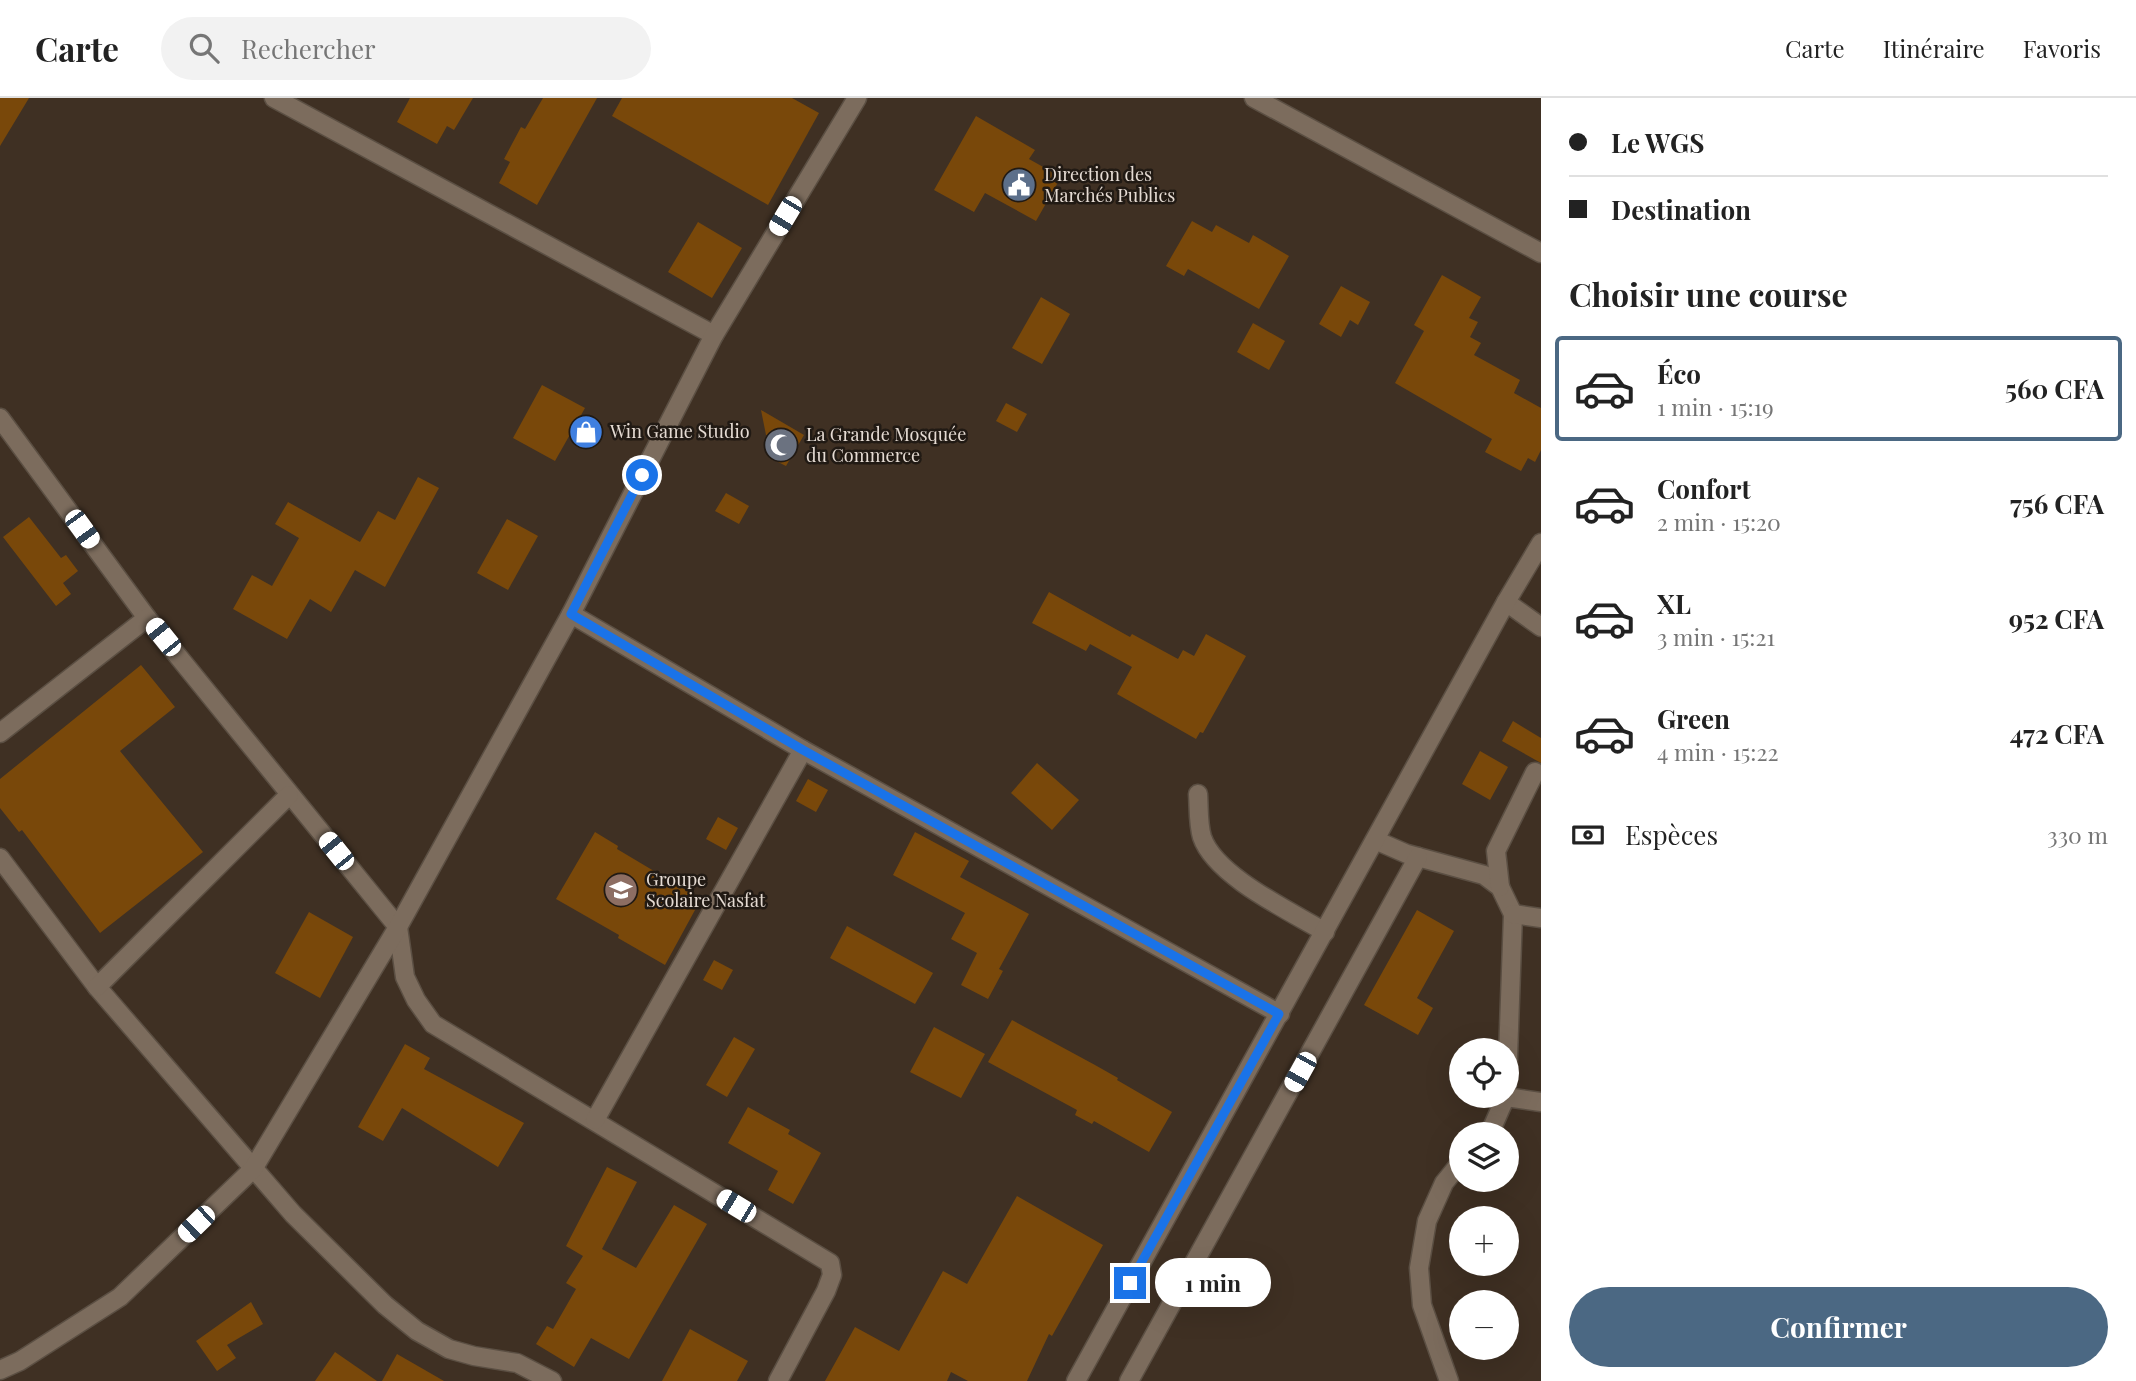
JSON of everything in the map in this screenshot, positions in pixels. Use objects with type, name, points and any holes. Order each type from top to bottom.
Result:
[{"type":"street","points":[[274,98],[714,335]]},
{"type":"street","points":[[0,1370],[20,1361],[120,1297],[253,1169],[398,927],[571,614],[714,335],[857,98]]},
{"type":"street","points":[[1254,98],[1541,253]]},
{"type":"street","points":[[0,418],[147,618],[398,927],[405,977],[416,1000],[433,1024],[830,1263],[832,1275],[826,1291],[778,1381]]},
{"type":"street","points":[[1076,1381],[1541,543]]},
{"type":"street","points":[[1506,602],[1541,627]]},
{"type":"street","points":[[571,614],[803,750],[1279,1014]]},
{"type":"street","points":[[0,733],[147,618]]},
{"type":"street","points":[[595,1120],[803,750]]},
{"type":"street","points":[[1509,1038],[1513,914],[1500,887],[1496,851],[1535,772]]},
{"type":"street","points":[[97,987],[289,794]]},
{"type":"street","points":[[1198,794],[1201,835],[1210,855],[1230,874],[1325,932]]},
{"type":"street","points":[[1375,840],[1418,857],[1485,875],[1500,887]]},
{"type":"street","points":[[1129,1381],[1418,857]]},
{"type":"street","points":[[0,858],[97,987],[253,1169],[360,1282],[417,1331],[449,1349],[517,1363],[540,1378]]},
{"type":"street","points":[[1513,914],[1541,918]]},
{"type":"street","points":[[1519,1096],[1541,1102]]},
{"type":"street","points":[[1449,1177],[1427,1221],[1419,1268],[1422,1305],[1449,1381]]},
{"type":"building","points":[[0,98],[29,98],[0,146]]},
{"type":"building","points":[[410,98],[473,98],[454,130],[447,126],[437,144],[397,122]]},
{"type":"building","points":[[543,98],[597,98],[537,205],[499,183],[510,162],[504,159],[521,127],[525,129]]},
{"type":"building","points":[[622,98],[792,98],[819,113],[768,205],[612,116]]},
{"type":"building","points":[[976,116],[1035,150],[1029,159],[1061,177],[1036,221],[985,193],[974,212],[934,190]]},
{"type":"building","points":[[1192,221],[1212,232],[1216,225],[1249,243],[1253,235],[1289,256],[1259,309],[1188,269],[1184,276],[1166,266]]},
{"type":"building","points":[[698,222],[742,248],[712,298],[668,272]]},
{"type":"building","points":[[1442,275],[1481,297],[1469,318],[1478,322],[1470,337],[1481,343],[1474,355],[1520,380],[1514,393],[1541,408],[1541,450],[1535,462],[1528,458],[1521,471],[1485,452],[1492,439],[1395,383],[1424,331],[1414,325]]},
{"type":"building","points":[[1341,286],[1370,302],[1358,325],[1350,320],[1341,337],[1319,324]]},
{"type":"building","points":[[1041,297],[1070,314],[1042,364],[1012,348]]},
{"type":"building","points":[[1253,323],[1285,341],[1269,370],[1237,352]]},
{"type":"building","points":[[542,385],[585,408],[555,461],[513,438]]},
{"type":"building","points":[[1006,403],[1027,414],[1017,432],[996,421]]},
{"type":"building","points":[[761,410],[804,435],[786,466],[772,459],[771,437],[766,435]]},
{"type":"building","points":[[418,477],[439,488],[385,587],[355,570],[331,612],[310,599],[287,639],[233,609],[252,575],[272,586],[299,538],[275,524],[288,502],[360,542],[378,511],[395,520]]},
{"type":"building","points":[[726,493],[749,506],[739,524],[715,511]]},
{"type":"building","points":[[29,517],[61,558],[66,555],[78,571],[63,583],[71,594],[56,606],[3,537]]},
{"type":"building","points":[[507,519],[538,536],[508,590],[477,573]]},
{"type":"building","points":[[1049,592],[1130,637],[1132,634],[1178,659],[1183,650],[1194,656],[1206,634],[1246,656],[1203,733],[1200,732],[1196,739],[1117,694],[1132,667],[1090,644],[1086,651],[1032,623]]},
{"type":"building","points":[[141,665],[175,707],[120,751],[203,852],[100,933],[22,830],[19,832],[0,808],[0,779]]},
{"type":"building","points":[[1513,721],[1541,738],[1541,763],[1502,741]]},
{"type":"building","points":[[1480,751],[1508,767],[1490,800],[1462,784]]},
{"type":"building","points":[[1037,763],[1079,800],[1052,830],[1011,793]]},
{"type":"building","points":[[808,779],[828,790],[816,812],[796,801]]},
{"type":"building","points":[[718,817],[738,828],[726,850],[706,839]]},
{"type":"building","points":[[595,832],[618,846],[617,849],[701,899],[665,965],[556,899]]},
{"type":"building","points":[[915,832],[969,861],[960,877],[1029,914],[999,969],[1003,971],[988,999],[961,985],[977,953],[951,939],[965,913],[893,875]]},
{"type":"building","points":[[1417,910],[1454,931],[1417,998],[1433,1008],[1418,1035],[1364,1005]]},
{"type":"building","points":[[309,912],[353,937],[320,998],[275,973]]},
{"type":"building","points":[[847,926],[933,973],[915,1004],[830,958]]},
{"type":"building","points":[[714,960],[733,970],[722,990],[703,980]]},
{"type":"building","points":[[1012,1020],[1118,1078],[1117,1080],[1172,1112],[1149,1152],[1094,1121],[1092,1124],[1075,1115],[1077,1110],[988,1062]]},
{"type":"building","points":[[934,1027],[985,1054],[961,1098],[910,1072]]},
{"type":"building","points":[[734,1037],[755,1049],[727,1097],[706,1085]]},
{"type":"building","points":[[405,1044],[430,1058],[424,1069],[524,1123],[498,1167],[402,1108],[383,1141],[358,1127]]},
{"type":"building","points":[[748,1107],[790,1130],[788,1134],[821,1153],[793,1204],[768,1190],[778,1171],[728,1143]]},
{"type":"building","points":[[607,1167],[637,1182],[602,1249],[636,1268],[674,1205],[707,1224],[629,1359],[591,1338],[574,1367],[536,1344],[547,1326],[553,1329],[576,1289],[566,1283],[583,1256],[566,1246]]},
{"type":"building","points":[[1017,1196],[1103,1245],[1052,1336],[1049,1334],[1027,1381],[968,1381],[951,1372],[947,1381],[825,1381],[855,1327],[899,1351],[943,1271],[967,1284]]},
{"type":"building","points":[[251,1302],[263,1324],[227,1345],[236,1358],[217,1371],[196,1341]]},
{"type":"building","points":[[690,1329],[748,1361],[737,1381],[662,1381]]},
{"type":"building","points":[[335,1352],[377,1381],[315,1381]]},
{"type":"building","points":[[397,1354],[444,1381],[382,1381]]},
{"type":"place","name":"Direction des Marchés Publics","points":[[1019,185]]},
{"type":"place","name":"Win Game Studio","points":[[586,432]]},
{"type":"place","name":"La Grande Mosquée du Commerce","points":[[781,445]]},
{"type":"place","name":"Groupe Scolaire Nasfat","points":[[621,890]]},
{"type":"route","points":[[642,475],[571,614],[803,750],[1279,1014],[1130,1283]]}]
